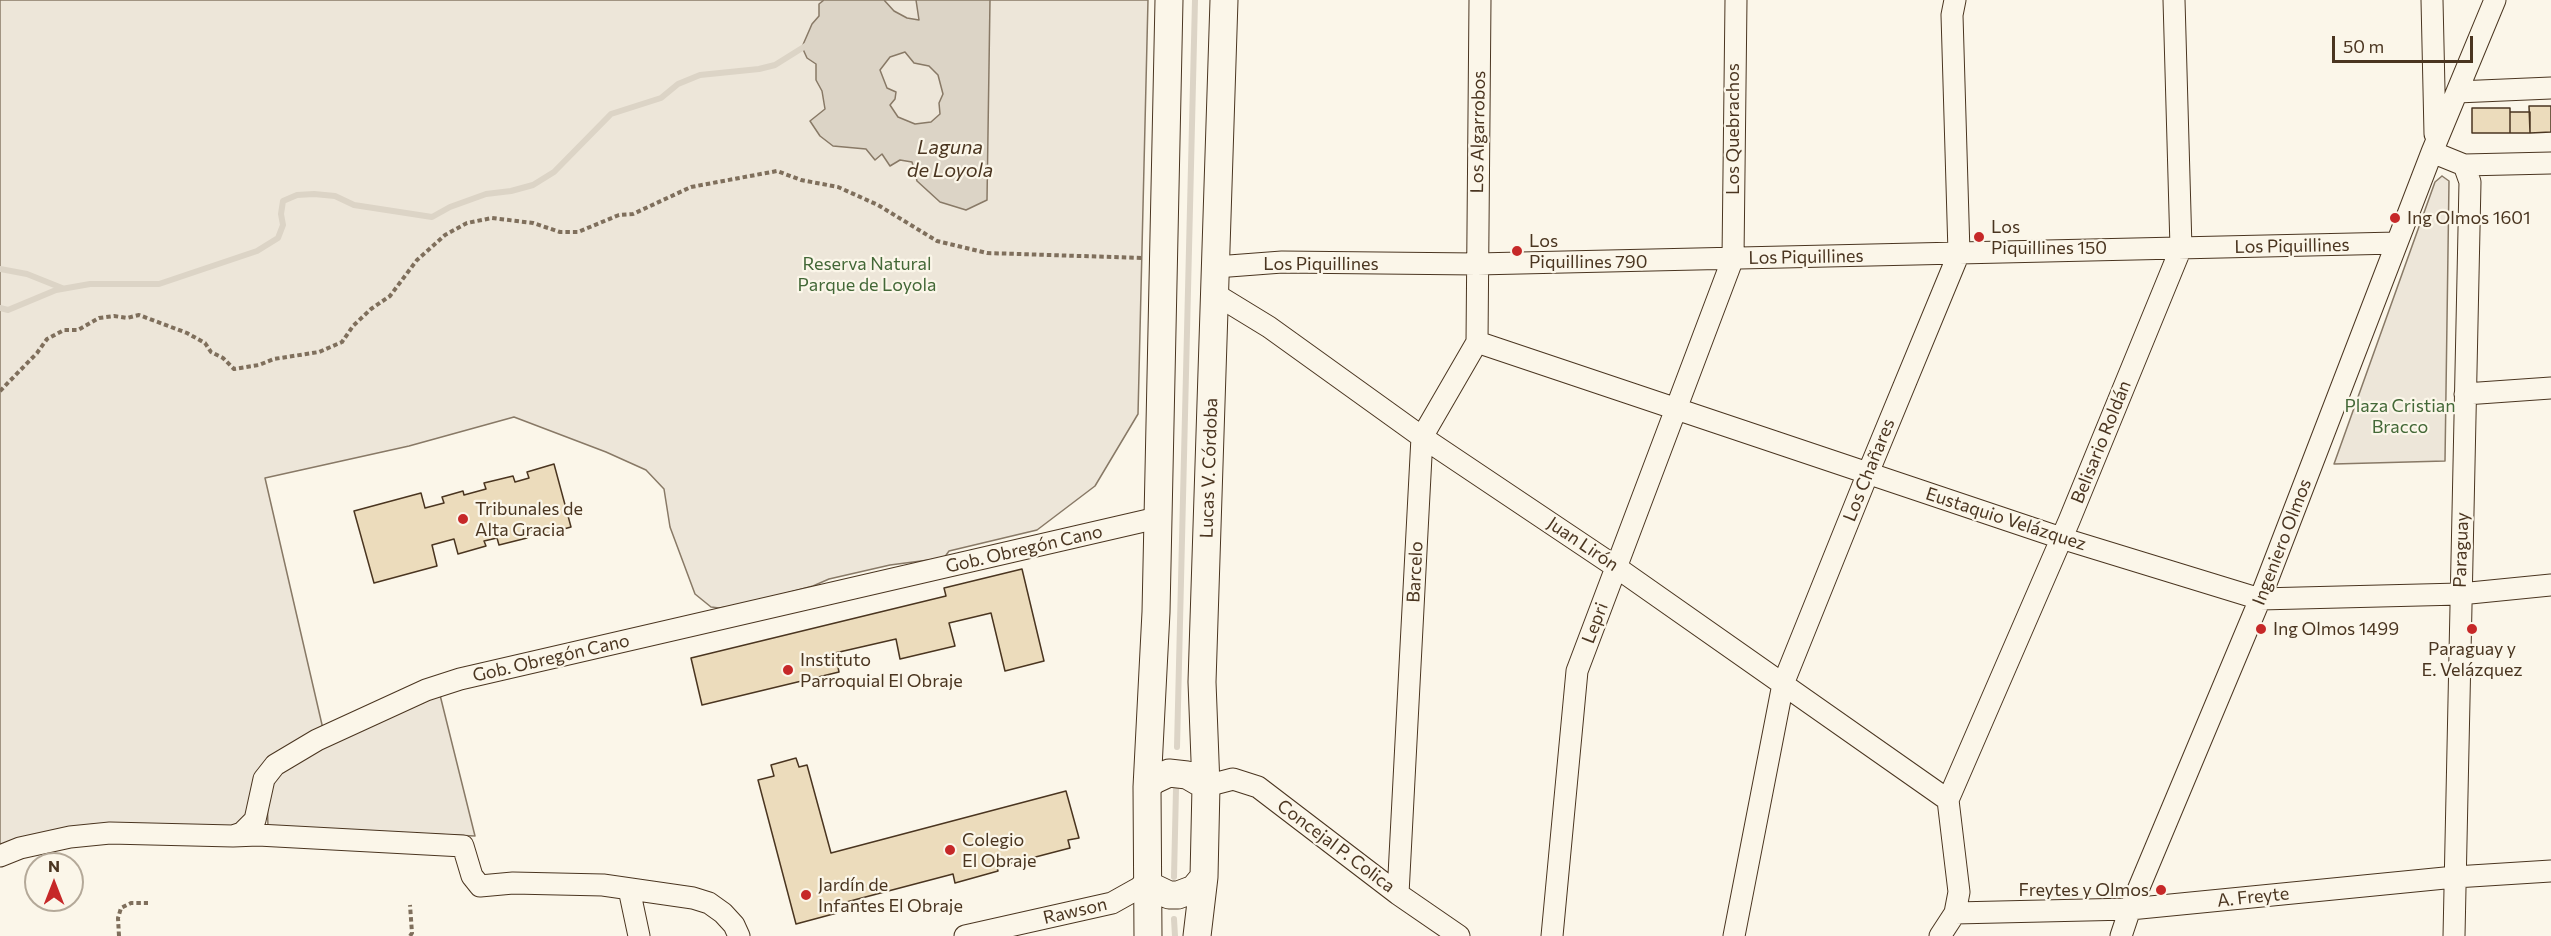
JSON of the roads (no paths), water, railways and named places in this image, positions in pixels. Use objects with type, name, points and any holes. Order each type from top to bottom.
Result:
[{"type":"main road","points":[[1148,936],[1147,787],[1156,612],[1169,0]]},
{"type":"main road","name":"Lucas V. Córdoba","points":[[1197,936],[1204,877],[1206,786],[1202,682],[1224,0]]},
{"type":"main road","points":[[1147,787],[1154,780],[1169,773],[1187,775],[1206,786]]},
{"type":"main road","points":[[1146,884],[1161,892],[1178,895],[1194,889],[1204,877]]},
{"type":"street","name":"Los Algarrobos","points":[[1477,264],[1480,0]]},
{"type":"street","name":"Los Quebrachos","points":[[1733,258],[1736,0]]},
{"type":"street","name":"Los Chañares","points":[[1734,936],[1783,684],[1959,253],[1952,15],[1955,0]]},
{"type":"street","name":"Belisario Roldán","points":[[1948,800],[2061,538],[2181,248],[2174,0]]},
{"type":"street","points":[[2432,0],[2433,148],[2464,165],[2551,162]]},
{"type":"street","name":"Ingeniero Olmos","points":[[2121,936],[2130,909],[2260,599],[2433,148],[2495,0]]},
{"type":"street","points":[[2457,92],[2551,88]]},
{"type":"street","name":"Paraguay","points":[[2454,936],[2470,182],[2464,165]]},
{"type":"street","name":"Los Piquillines","points":[[1216,267],[1282,262],[1477,264],[2397,243]]},
{"type":"street","name":"Lepri","points":[[1552,936],[1577,671],[1733,258]]},
{"type":"street","points":[[1477,264],[1477,342]]},
{"type":"street","name":"Juan Lirón","points":[[1215,294],[1269,327],[1422,436],[1616,567],[1948,800]]},
{"type":"street","name":"Eustaquio Velázquez","points":[[1477,342],[2061,538],[2260,599],[2460,594],[2551,585]]},
{"type":"street","name":"Barcelo","points":[[1398,894],[1422,436],[1477,342]]},
{"type":"street","points":[[2465,394],[2551,388]]},
{"type":"street","name":"Gob. Obregón Cano","points":[[233,836],[249,828],[258,811],[264,779],[282,759],[375,713],[437,686],[1157,518]]},
{"type":"street","name":"Concejal P. Colica","points":[[1206,786],[1233,779],[1258,787],[1398,894],[1460,936]]},
{"type":"street","points":[[1940,936],[1955,913],[1959,892],[1948,800]]},
{"type":"street","points":[[258,811],[258,835]]},
{"type":"street","points":[[0,856],[20,848],[70,837],[110,833],[258,835],[463,846],[472,876],[480,886],[513,883],[603,885],[693,898],[709,903],[723,913],[734,925],[739,936]]},
{"type":"street","name":"A. Freyte","points":[[1955,913],[2130,909],[2455,877],[2551,872]]},
{"type":"street","name":"Rawson","points":[[965,936],[1005,931],[1112,903],[1146,884]]},
{"type":"street","points":[[629,889],[639,936]]},
{"type":"water","name":"Laguna de Loyola","points":[[824,0],[884,0],[894,11],[907,18],[919,20],[916,0],[990,0],[987,200],[966,210],[940,202],[917,181],[912,162],[900,160],[890,166],[882,154],[875,160],[866,149],[833,146],[820,136],[810,121],[825,109],[822,91],[816,80],[816,64],[807,58],[802,47],[812,24],[819,16],[819,4]],"holes":[[[905,52],[914,63],[929,66],[938,75],[943,94],[939,103],[940,114],[931,122],[915,124],[898,117],[890,105],[895,99],[896,92],[887,88],[880,70],[890,57]]]},
{"type":"waterway","points":[[1177,747],[1195,0]]},
{"type":"waterway","points":[[0,308],[8,310],[56,290],[90,284],[159,284],[257,251],[278,238],[283,225],[281,214],[283,201],[297,195],[335,196],[354,205],[432,217],[450,207],[486,194],[533,185],[554,172],[611,114],[661,98],[678,84],[700,75],[759,69],[775,65],[807,45]]},
{"type":"waterway","points":[[0,269],[27,274],[62,288]]},
{"type":"waterway","points":[[1174,877],[1176,789]]},
{"type":"waterway","points":[[1174,919],[1175,936]]},
{"type":"place","name":"Ing Olmos 1601","points":[[2395,218]]},
{"type":"place","name":"Los Piquillines 150","points":[[1979,237]]},
{"type":"place","name":"Los Piquillines 790","points":[[1517,251]]},
{"type":"place","name":"Tribunales de Alta Gracia","points":[[463,519]]},
{"type":"place","name":"Ing Olmos 1499","points":[[2261,629]]},
{"type":"place","name":"Paraguay y E. Velázquez","points":[[2472,629]]},
{"type":"place","name":"Instituto Parroquial El Obraje","points":[[788,670]]},
{"type":"place","name":"Colegio El Obraje","points":[[950,850]]},
{"type":"place","name":"Freytes y Olmos","points":[[2161,890]]},
{"type":"place","name":"Jardín de Infantes El Obraje","points":[[806,895]]},
{"type":"park label","name":"Reserva Natural Parque de Loyola","points":[[867,274]]},
{"type":"park label","name":"Plaza Cristian Bracco","points":[[2400,416]]}]
